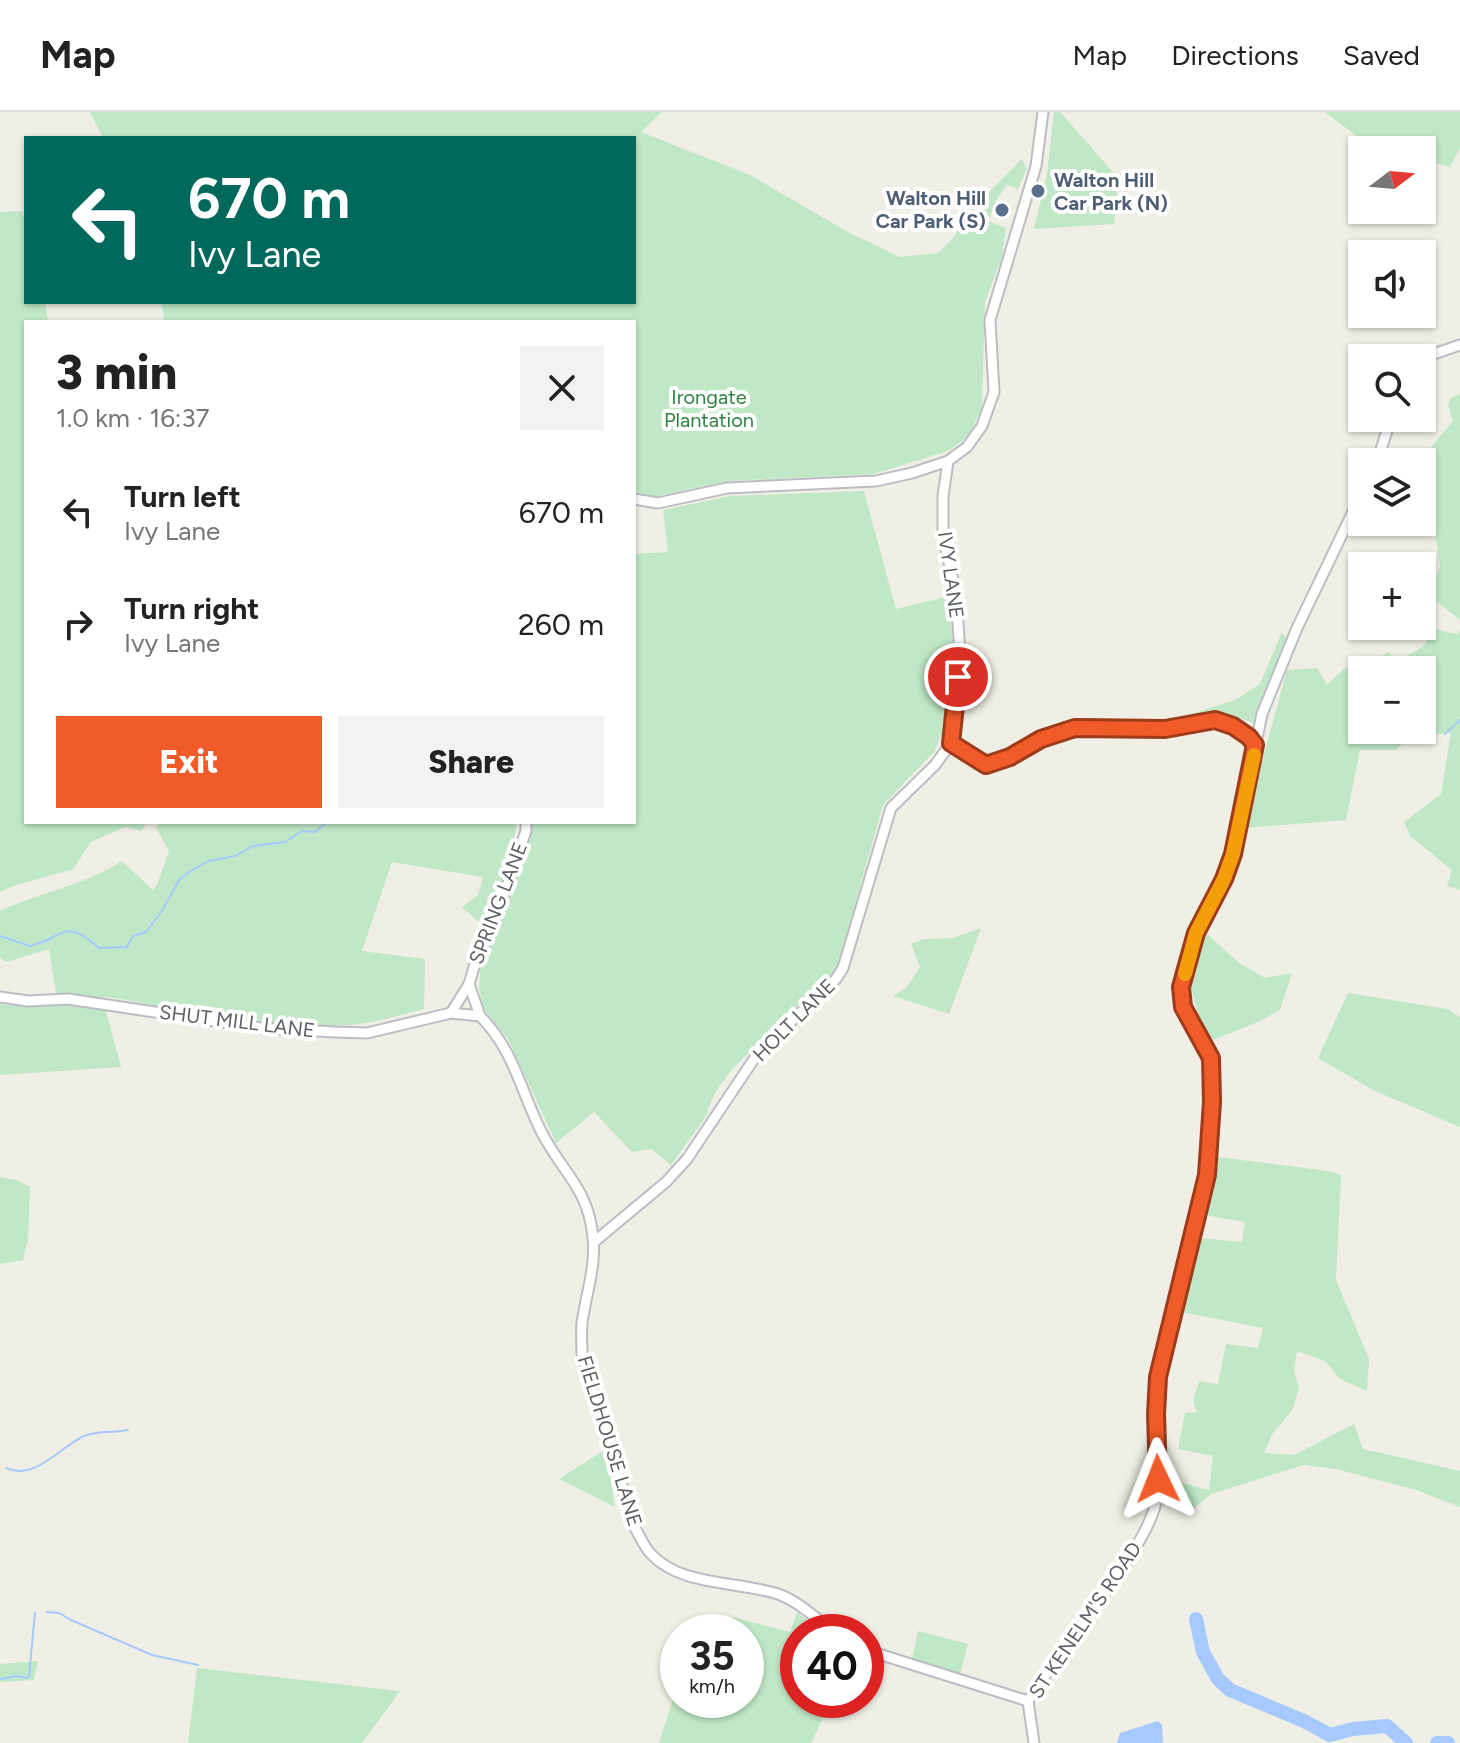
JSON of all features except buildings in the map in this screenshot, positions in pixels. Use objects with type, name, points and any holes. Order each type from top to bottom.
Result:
[{"type":"street","points":[[636,499],[658,503],[727,488],[876,481],[948,461],[976,438],[990,406],[994,377],[990,355],[990,320],[1036,166],[1043,112]]},
{"type":"street","points":[[1436,353],[1460,345]]},
{"type":"street","name":"IVY LANE","points":[[948,461],[943,496],[943,537],[956,593],[960,654],[951,743]]},
{"type":"street","name":"ST KENELM'S ROAD","points":[[1034,1743],[1028,1701],[1138,1545],[1156,1507],[1158,1377],[1207,1175],[1213,1075],[1211,1058],[1183,1007],[1181,987],[1196,933],[1224,879],[1233,854],[1262,714],[1297,628],[1348,522]]},
{"type":"street","points":[[951,743],[986,765],[1010,757],[1041,739],[1075,728],[1165,729],[1215,720],[1233,726],[1255,745]]},
{"type":"street","name":"HOLT LANE","points":[[594,1242],[666,1182],[692,1151],[758,1053],[836,979],[843,968],[891,808],[935,765],[951,743]]},
{"type":"street","name":"SPRING LANE","points":[[451,1013],[469,984],[492,929],[526,824]]},
{"type":"street","name":"SPRING LANE","points":[[469,984],[477,1016]]},
{"type":"street","name":"SHUT MILL LANE","points":[[0,997],[28,1001],[68,999],[261,1028],[335,1032],[367,1033],[451,1013],[477,1016]]},
{"type":"street","name":"FIELDHOUSE LANE","points":[[477,1016],[502,1040],[544,1136],[582,1191],[591,1216],[594,1242],[591,1283],[582,1325],[582,1354],[635,1528],[650,1553],[670,1570],[688,1577],[742,1584],[782,1595],[809,1614]]},
{"type":"street","points":[[884,1656],[1028,1701]]},
{"type":"green space","name":"Irongate Plantation","points":[[90,112],[662,112],[641,132],[750,175],[848,232],[900,257],[938,253],[954,237],[969,212],[1022,159],[1027,169],[1018,189],[1007,185],[996,200],[988,221],[1006,228],[1002,257],[985,302],[982,408],[968,437],[948,451],[874,474],[729,481],[653,497],[636,493],[636,320],[163,320],[161,304],[636,304],[636,136],[102,136]]},
{"type":"green space","points":[[1054,112],[1060,112],[1119,179],[1114,224],[1034,229],[1047,174]]},
{"type":"green space","points":[[1325,112],[1460,112],[1460,148],[1450,167],[1436,163],[1436,136],[1357,136]]},
{"type":"green space","points":[[22,211],[24,304],[45,304],[48,320],[24,320],[24,824],[146,824],[141,831],[126,827],[91,842],[73,869],[0,892],[0,212]]},
{"type":"green space","points":[[1460,394],[1460,620],[1436,601],[1436,576],[1440,567],[1435,536],[1436,448],[1431,448],[1453,421],[1448,405],[1451,398]]},
{"type":"green space","points":[[864,491],[896,609],[949,596],[954,659],[946,725],[934,752],[883,805],[837,969],[733,1068],[716,1091],[709,1112],[671,1165],[651,1149],[632,1152],[594,1112],[556,1143],[508,1039],[484,1009],[479,989],[481,962],[533,829],[532,824],[636,824],[636,554],[668,552],[663,510],[730,496]]},
{"type":"green space","points":[[1436,628],[1457,634],[1460,631],[1460,890],[1447,886],[1452,870],[1410,836],[1404,822],[1441,794],[1451,733],[1436,734],[1436,656],[1407,656],[1425,645],[1428,640],[1436,640]]},
{"type":"green space","points":[[1282,632],[1287,640],[1253,723],[1234,716],[1191,714],[1235,700],[1260,684]]},
{"type":"green space","points":[[1317,668],[1327,685],[1348,668],[1348,744],[1402,744],[1396,750],[1360,750],[1346,820],[1244,828],[1287,670]]},
{"type":"green space","points":[[158,824],[515,824],[516,829],[506,876],[488,925],[480,923],[462,907],[478,895],[483,877],[392,862],[362,951],[425,959],[424,1009],[390,1018],[345,1026],[277,1024],[108,997],[56,994],[49,949],[7,962],[0,958],[0,911],[93,876],[122,861],[153,890],[169,851],[156,828]]},
{"type":"green space","points":[[981,928],[949,1014],[893,996],[907,987],[920,967],[911,944],[924,939],[953,938]]},
{"type":"green space","points":[[1207,934],[1239,963],[1265,978],[1292,973],[1280,1010],[1213,1040],[1194,1001],[1191,973],[1193,959]]},
{"type":"green space","points":[[1348,993],[1448,1009],[1460,1017],[1460,1127],[1375,1091],[1318,1058]]},
{"type":"green space","points":[[0,1004],[30,1007],[70,1005],[106,1011],[121,1067],[0,1075]]},
{"type":"green space","points":[[1218,1157],[1341,1175],[1336,1280],[1369,1359],[1367,1391],[1340,1379],[1325,1361],[1297,1351],[1294,1370],[1299,1388],[1292,1411],[1272,1434],[1264,1453],[1294,1455],[1354,1424],[1363,1449],[1460,1471],[1460,1507],[1416,1490],[1336,1469],[1304,1465],[1211,1494],[1193,1509],[1161,1502],[1163,1478],[1209,1490],[1213,1456],[1178,1449],[1185,1413],[1197,1412],[1193,1401],[1199,1381],[1218,1384],[1226,1344],[1258,1348],[1263,1328],[1181,1312],[1201,1238],[1242,1242],[1245,1222],[1204,1215]]},
{"type":"green space","points":[[0,1177],[17,1180],[30,1187],[28,1240],[23,1260],[0,1264]]},
{"type":"green space","points":[[606,1449],[615,1507],[559,1479]]},
{"type":"green space","points":[[764,1625],[780,1629],[780,1718],[823,1718],[811,1743],[659,1743],[667,1718],[764,1718]]},
{"type":"green space","points":[[918,1631],[968,1644],[960,1674],[912,1659]]},
{"type":"green space","points":[[38,1661],[34,1680],[0,1682],[0,1664]]},
{"type":"green space","points":[[197,1668],[400,1691],[362,1743],[188,1743]]},
{"type":"water","points":[[1158,1721],[1162,1725],[1163,1743],[1117,1743],[1120,1733]]},
{"type":"waterway","points":[[1445,734],[1460,720]]},
{"type":"waterway","points":[[0,936],[30,946],[71,931],[99,948],[127,947],[133,936],[146,932],[179,880],[189,872],[208,861],[235,856],[253,846],[285,842],[302,831],[315,832],[325,824]]},
{"type":"waterway","points":[[6,1468],[17,1471],[37,1467],[84,1436],[128,1430]]},
{"type":"waterway","points":[[47,1612],[59,1613],[152,1655],[198,1665]]},
{"type":"waterway","points":[[0,1679],[29,1676],[35,1613]]},
{"type":"waterway","points":[[1196,1619],[1203,1652],[1218,1679],[1230,1690],[1330,1735],[1387,1726],[1406,1743]]},
{"type":"waterway","points":[[1437,1743],[1448,1743]]},
{"type":"slow traffic","points":[[1185,974],[1196,933],[1224,879],[1233,854],[1254,755]]},
{"type":"place","name":"Walton Hill Car Park (N)","points":[[1038,191]]},
{"type":"place","name":"Walton Hill Car Park (S)","points":[[1002,210]]},
{"type":"route","points":[[958,677],[951,743],[978,763],[986,765],[1010,757],[1041,739],[1075,728],[1165,729],[1215,720],[1233,726],[1255,745],[1233,854],[1224,879],[1196,933],[1181,987],[1183,1007],[1211,1058],[1212,1102],[1207,1175],[1158,1377],[1158,1479]]}]
